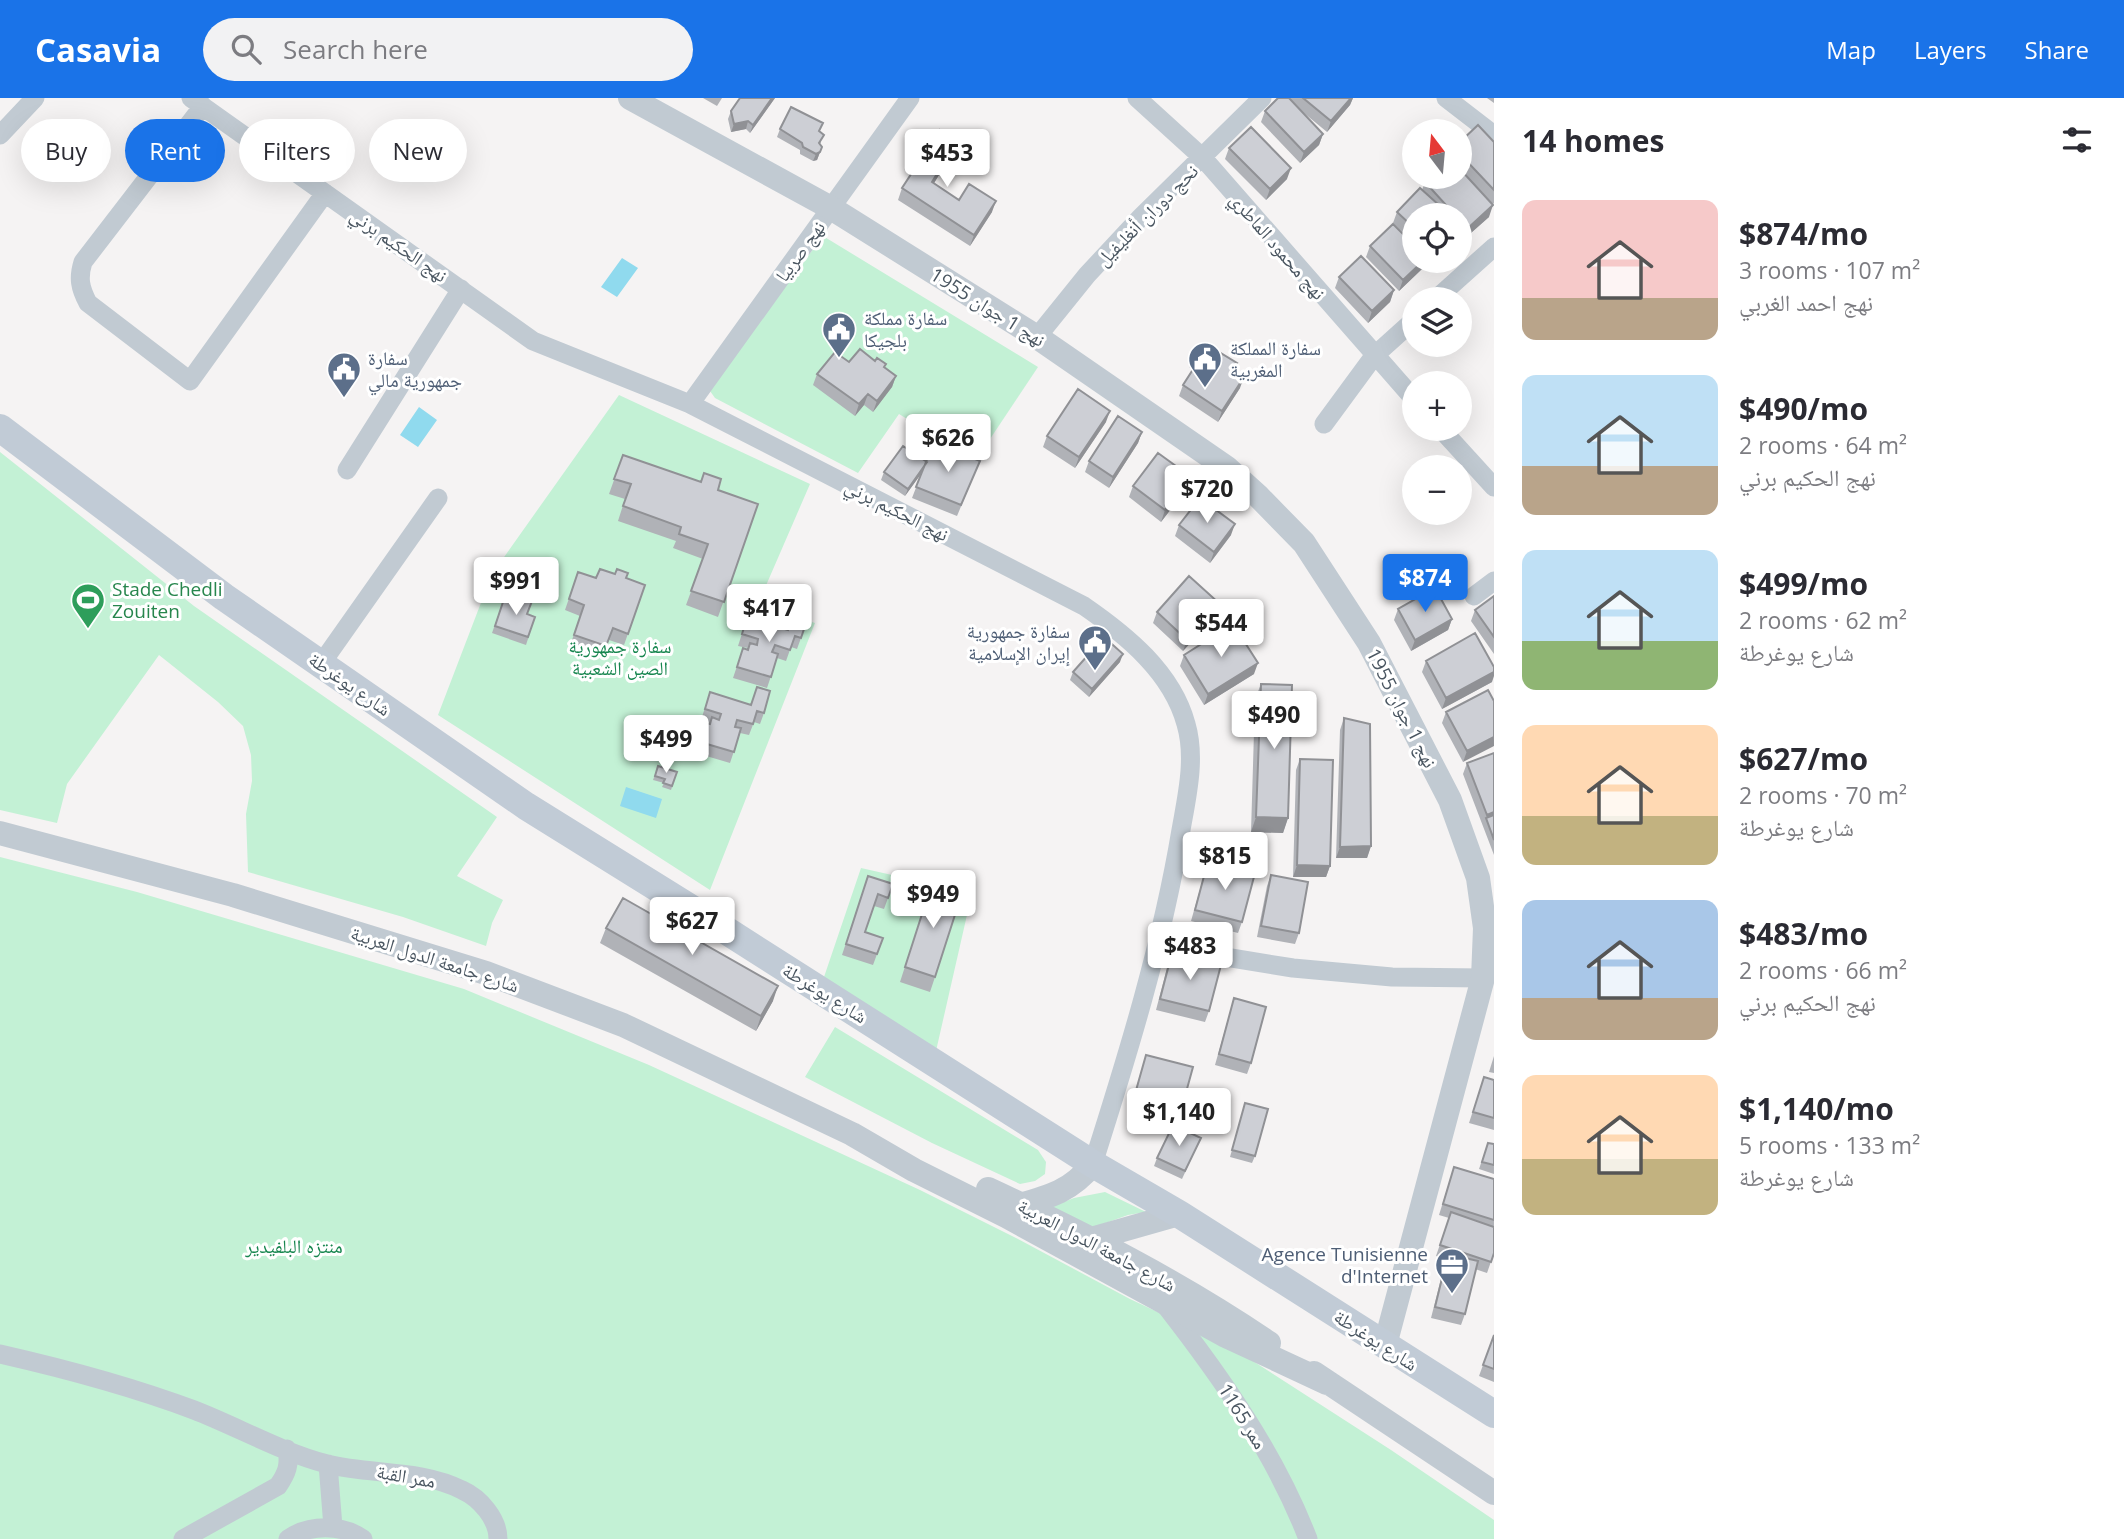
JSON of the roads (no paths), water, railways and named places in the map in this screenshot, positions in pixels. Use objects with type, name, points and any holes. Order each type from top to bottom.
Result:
[{"type":"main road","name":"شارع يوغرطة","points":[[0,428],[224,597],[526,806],[1494,1414]]},
{"type":"street","points":[[0,135],[35,98]]},
{"type":"street","name":"نهج 1 جوان 1955","points":[[630,98],[831,208],[1037,337],[1227,468],[1304,543],[1369,643],[1450,800],[1478,878],[1485,928],[1483,978],[1385,1345]]},
{"type":"street","name":"نهج صربيا","points":[[690,404],[910,98]]},
{"type":"street","name":"نهج محمود الماطري","points":[[1137,98],[1203,158],[1402,386]]},
{"type":"street","name":"نحج دوران أنغليفيل","points":[[1037,337],[1114,246],[1262,98]]},
{"type":"street","points":[[1446,98],[1494,135]]},
{"type":"street","points":[[197,102],[83,262],[79,276],[81,290],[88,303],[190,381],[326,193]]},
{"type":"street","name":"نهج الحكيم برني","points":[[197,102],[533,341],[690,404],[1084,606],[1139,649],[1174,695],[1186,724],[1191,760],[1174,871],[1158,946],[1093,1164]]},
{"type":"street","points":[[1449,287],[1494,247]]},
{"type":"street","points":[[347,470],[461,289]]},
{"type":"street","points":[[1324,424],[1374,356],[1402,331]]},
{"type":"street","points":[[1452,441],[1494,487]]},
{"type":"street","points":[[321,664],[438,498]]},
{"type":"street","points":[[1474,596],[1494,581]]},
{"type":"street","name":"شارع جامعة الدول العربية","points":[[0,832],[233,895],[486,973],[623,1025],[852,1134],[914,1170],[996,1211],[1224,1335],[1327,1383]]},
{"type":"street","points":[[1158,946],[1293,968],[1392,977],[1483,978]]},
{"type":"street","name":"شارع جامعة الدول العربية","points":[[852,1134],[926,1161],[1093,1239],[1234,1319],[1494,1493]]},
{"type":"street","points":[[996,1211],[1067,1189],[1093,1164]]},
{"type":"street","points":[[1059,1245],[1093,1239],[1179,1214]]},
{"type":"street","name":"ممر 1165","points":[[1162,1302],[1234,1399],[1275,1468],[1307,1539]]},
{"type":"street","name":"ممر القبة","points":[[0,1354],[113,1382],[195,1411],[328,1464],[394,1472],[448,1483],[466,1491],[481,1504],[498,1531],[498,1539]]},
{"type":"street","points":[[183,1539],[278,1486],[290,1462],[287,1449]]},
{"type":"street","points":[[328,1464],[333,1527]]},
{"type":"street","points":[[288,1539],[313,1528],[333,1527],[363,1539]]},
{"type":"water","points":[[622,258],[638,268],[617,297],[601,287]]},
{"type":"water","points":[[419,407],[437,420],[418,447],[400,435]]},
{"type":"water","points":[[626,787],[662,799],[656,818],[620,806]]},
{"type":"place","name":"سفارة مملكة بلجيكا","points":[[839,359]]},
{"type":"place","name":"سفارة المملكة المغربية","points":[[1205,389]]},
{"type":"place","name":"سفارة جمهورية مالي","points":[[344,399]]},
{"type":"place","name":"Stade Chedli Zouiten","points":[[88,630]]},
{"type":"place","name":"سفارة جمهورية إيران الإسلامية","points":[[1095,672]]},
{"type":"place","name":"Agence Tunisienne d'Internet","points":[[1452,1295]]},
{"type":"park label","name":"سفارة جمهورية الصين الشعبية","points":[[620,657]]},
{"type":"park label","name":"منتزه البلفيدير","points":[[294,1246]]}]
